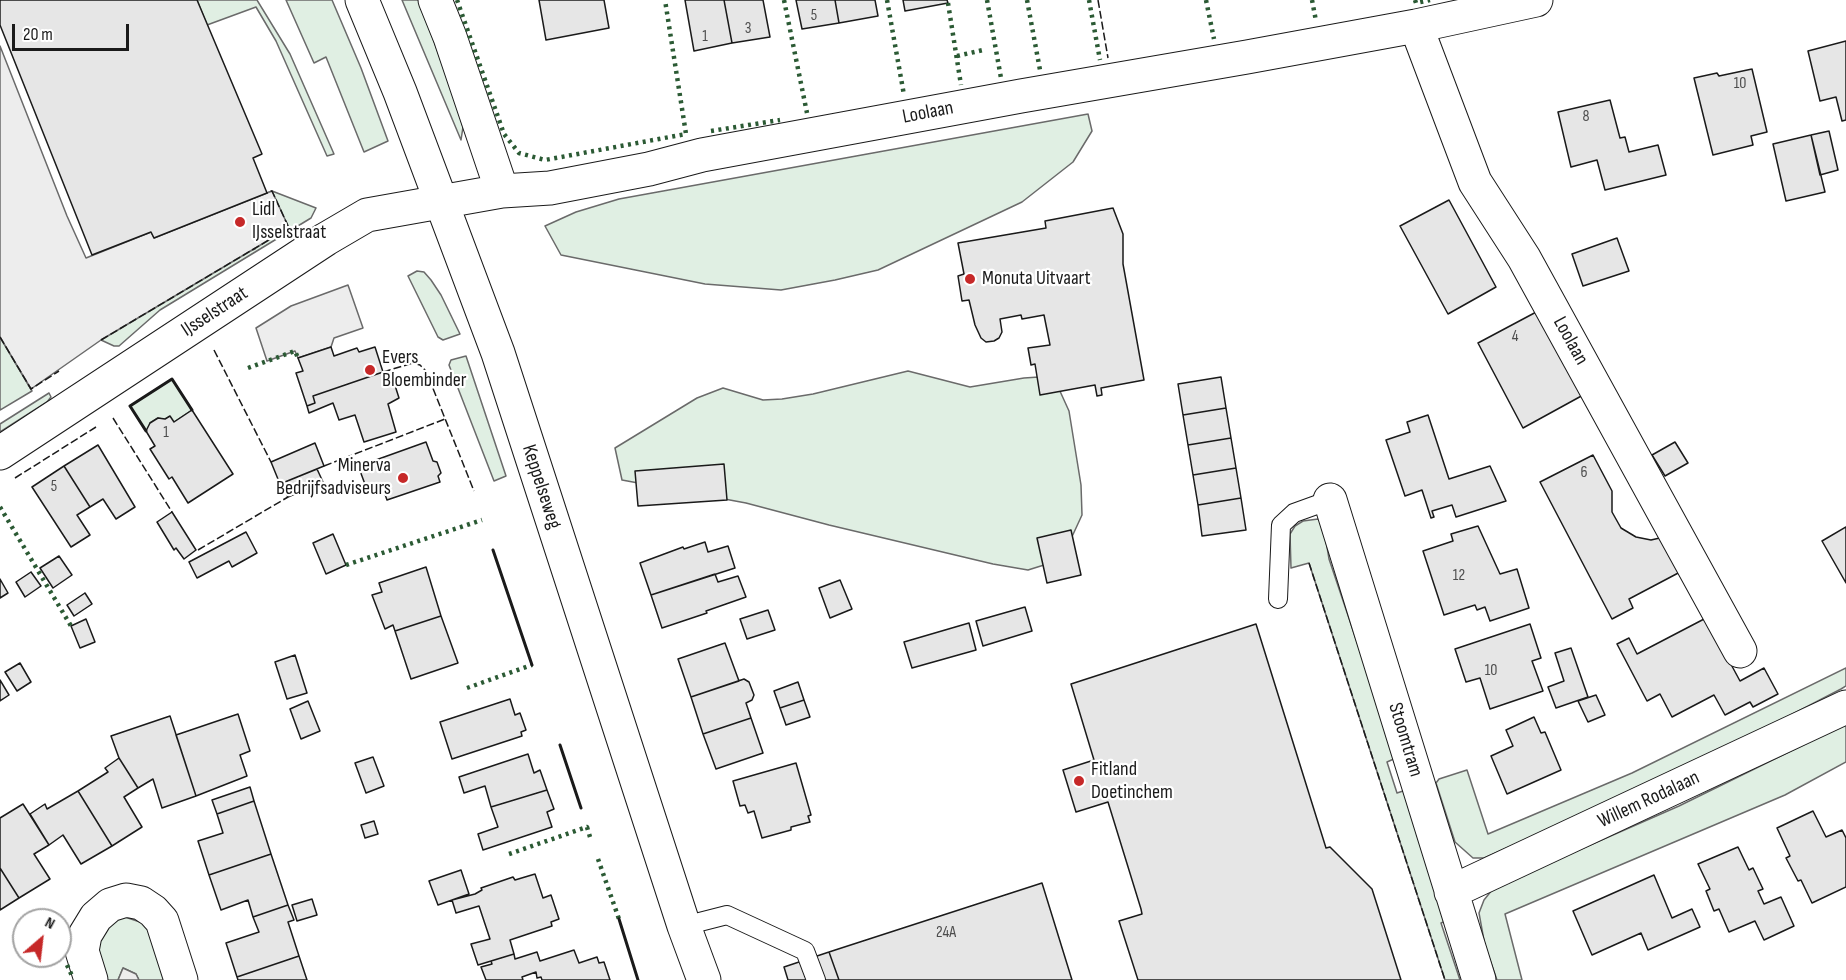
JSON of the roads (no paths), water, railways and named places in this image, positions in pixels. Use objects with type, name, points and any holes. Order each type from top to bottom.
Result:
[{"type":"street","name":"Keppelseweg","points":[[362,0],[442,201],[498,353],[684,926],[704,980]]},
{"type":"street","points":[[435,0],[450,37],[502,190]]},
{"type":"street","name":"Loolaan","points":[[442,201],[502,190],[550,188],[649,169],[702,155],[1416,26],[1536,0]]},
{"type":"street","name":"Loolaan","points":[[1416,26],[1475,182],[1524,258],[1740,651]]},
{"type":"street","name":"IJsselstraat","points":[[0,453],[326,239],[367,215],[442,201]]},
{"type":"street","name":"Stoomtram","points":[[1330,500],[1479,980]]},
{"type":"street","name":"Willem Rodalaan","points":[[1451,892],[1846,707]]},
{"type":"street","points":[[91,980],[82,951],[85,935],[96,917],[110,905],[126,900],[141,903],[162,921],[181,980]]},
{"type":"lane","points":[[1278,599],[1281,525],[1294,513],[1330,500]]},
{"type":"lane","points":[[684,926],[727,915],[805,951],[816,980]]},
{"type":"place","name":"Lidl IJsselstraat","points":[[240,222]]},
{"type":"place","name":"Monuta Uitvaart","points":[[970,279]]},
{"type":"place","name":"Evers Bloembinder","points":[[370,370]]},
{"type":"place","name":"Minerva Bedrijfsadviseurs","points":[[403,478]]},
{"type":"place","name":"Fitland Doetinchem","points":[[1079,781]]}]
